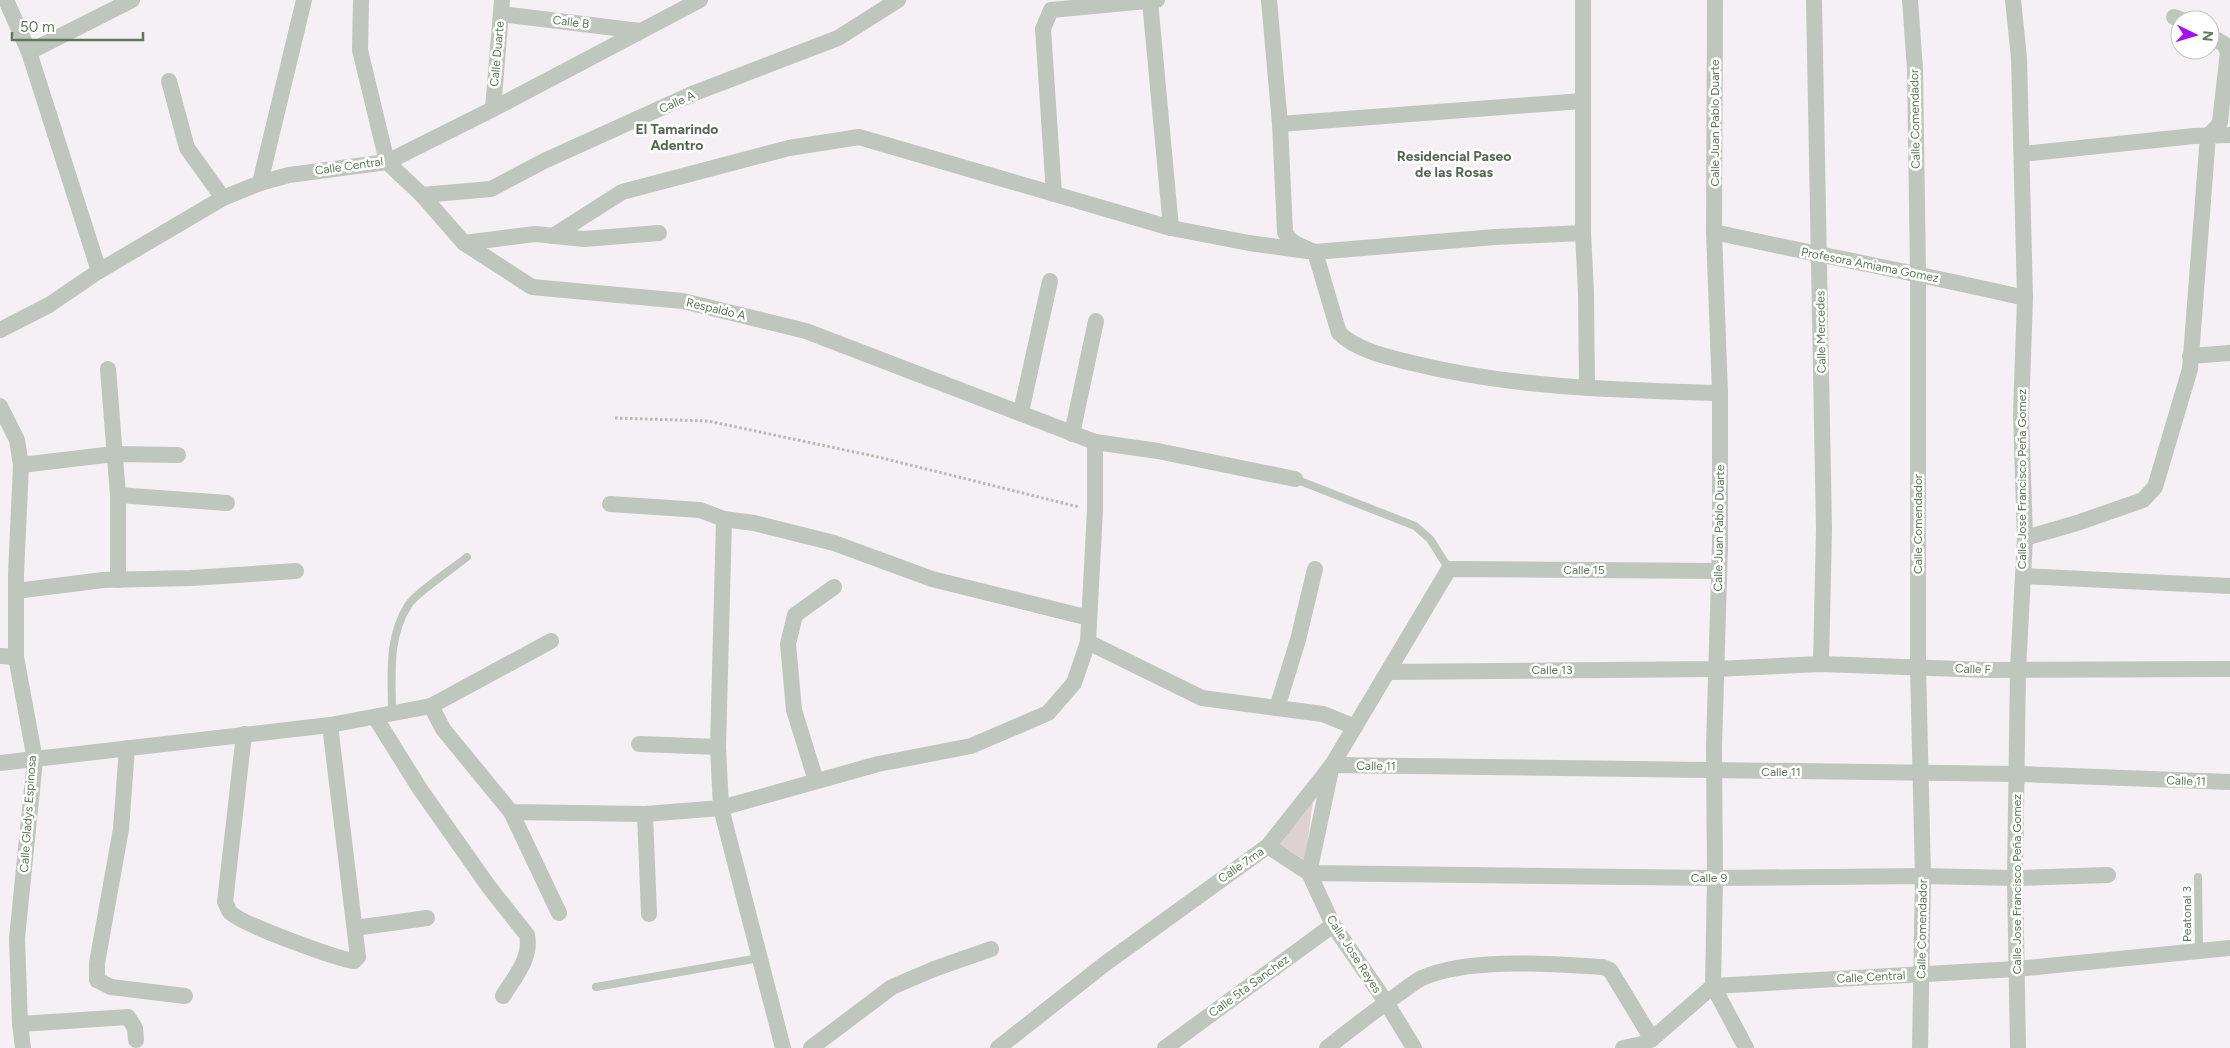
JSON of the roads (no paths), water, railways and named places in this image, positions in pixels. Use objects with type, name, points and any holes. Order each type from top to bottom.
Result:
[{"type":"street","points":[[6,0],[29,52],[99,271]]},
{"type":"street","points":[[29,52],[132,0]]},
{"type":"street","points":[[260,183],[304,0]]},
{"type":"street","points":[[361,0],[360,50],[387,162]]},
{"type":"street","name":"Calle Central","points":[[0,330],[49,305],[99,271],[223,198],[260,183],[290,175],[387,162],[493,109],[700,0]]},
{"type":"street","name":"Calle A","points":[[422,195],[491,189],[544,161],[692,94],[838,38],[898,0]]},
{"type":"street","points":[[1054,194],[1043,29],[1051,10],[1157,0]]},
{"type":"street","points":[[1269,0],[1280,124],[1285,232],[1288,239],[1315,252]]},
{"type":"street","points":[[1583,0],[1583,233],[1588,388]]},
{"type":"street","name":"Calle Juan Pablo Duarte","points":[[1715,0],[1714,232],[1720,393],[1719,571],[1714,772],[1713,986],[1746,1048]]},
{"type":"street","name":"Calle Mercedes","points":[[1814,0],[1824,529],[1821,664]]},
{"type":"street","name":"Calle Comendador","points":[[1910,0],[1915,69],[1918,273],[1918,667],[1923,876],[1920,1048]]},
{"type":"street","name":"Calle Jose Francisco Peña Gomez","points":[[2013,0],[2019,58],[2025,298],[2021,414],[2025,538],[2018,670],[2015,878],[2018,1048]]},
{"type":"street","points":[[1150,1],[1171,228]]},
{"type":"street","name":"Calle B","points":[[501,7],[640,31]]},
{"type":"street","name":"Calle Duarte","points":[[493,109],[501,7]]},
{"type":"street","points":[[2025,538],[2143,500],[2155,487],[2190,369],[2208,136],[2220,122],[2228,52],[2224,44],[2220,42]]},
{"type":"street","points":[[169,81],[187,148],[223,198]]},
{"type":"street","points":[[1280,124],[1582,101]]},
{"type":"street","points":[[2022,154],[2230,135]]},
{"type":"street","points":[[553,236],[622,192],[789,148],[859,137],[1171,228],[1315,252],[1495,237],[1583,233]]},
{"type":"street","name":"Respaldo A","points":[[387,162],[422,195],[464,242],[532,287],[683,300],[806,331],[1095,442],[1158,450],[1295,479]]},
{"type":"street","name":"Profesora Amiama Gomez","points":[[1714,232],[1820,256],[1918,273],[2025,298]]},
{"type":"street","points":[[464,242],[535,234],[584,239],[659,233]]},
{"type":"street","points":[[1315,252],[1339,333],[1349,342],[1391,358],[1478,377],[1538,384],[1588,388],[1720,393]]},
{"type":"street","points":[[1021,412],[1050,281]]},
{"type":"street","points":[[1072,434],[1096,321]]},
{"type":"street","points":[[2190,356],[2230,353]]},
{"type":"street","points":[[108,369],[118,495],[118,580]]},
{"type":"street","name":"Calle Gladys Espinosa","points":[[0,406],[17,440],[21,465],[16,591],[8,656],[35,760],[17,938],[22,1048]]},
{"type":"street","points":[[511,812],[645,814],[721,808],[878,764],[971,746],[1048,713],[1074,683],[1088,642],[1095,510],[1095,442]]},
{"type":"street","points":[[21,465],[114,454],[178,455]]},
{"type":"street","points":[[118,495],[227,503]]},
{"type":"street","points":[[610,504],[700,510],[724,519],[754,523],[834,543],[932,579],[1089,618]]},
{"type":"street","points":[[724,519],[718,747],[721,808],[783,1048]]},
{"type":"street","points":[[1276,708],[1298,640],[1314,569]]},
{"type":"street","name":"Calle 15","points":[[1449,569],[1719,571]]},
{"type":"street","name":"Calle 7ma","points":[[998,1048],[1106,963],[1268,846],[1332,765],[1449,569]]},
{"type":"street","points":[[16,591],[118,580],[191,578],[296,571]]},
{"type":"street","points":[[2022,576],[2137,580],[2230,586]]},
{"type":"street","points":[[816,781],[794,710],[788,644],[795,615],[834,587]]},
{"type":"street","points":[[0,763],[330,725],[431,706],[551,641]]},
{"type":"street","points":[[1088,642],[1202,698],[1323,714],[1355,727]]},
{"type":"street","name":"Calle F","points":[[1716,669],[1821,664],[2018,670],[2230,669]]},
{"type":"street","name":"Calle 13","points":[[1388,672],[1716,669]]},
{"type":"street","points":[[431,706],[443,729],[511,812],[559,913]]},
{"type":"street","points":[[375,716],[420,789],[489,887],[527,935],[529,944],[527,956],[503,996]]},
{"type":"street","points":[[244,734],[225,902],[230,912],[239,919],[354,961],[358,958],[355,928],[330,725]]},
{"type":"street","points":[[639,744],[718,747]]},
{"type":"street","points":[[127,748],[121,829],[97,963],[97,980],[111,987],[185,996]]},
{"type":"street","points":[[1268,846],[1309,873],[1332,765]]},
{"type":"street","name":"Calle 11","points":[[1332,765],[1714,772],[1921,772],[2230,782]]},
{"type":"street","points":[[645,814],[649,914]]},
{"type":"street","name":"Calle 9","points":[[1309,873],[1715,878],[1923,876],[2015,878],[2108,875]]},
{"type":"street","name":"Calle Jose Reyes","points":[[1309,873],[1332,925],[1386,1002],[1414,1048]]},
{"type":"street","points":[[355,928],[427,918]]},
{"type":"street","name":"Calle 5ta Sanchez","points":[[1165,1048],[1332,925]]},
{"type":"street","name":"Calle Central","points":[[1713,986],[2016,969],[2230,948]]},
{"type":"street","points":[[811,1048],[892,987],[934,969],[991,949]]},
{"type":"street","points":[[1327,1048],[1386,1002],[1421,978],[1446,970],[1475,966],[1538,964],[1603,967],[1614,975],[1652,1039]]},
{"type":"street","points":[[1623,1048],[1642,1044],[1652,1039],[1713,986]]},
{"type":"street","points":[[20,1024],[128,1017],[135,1028],[136,1040]]},
{"type":"lane","points":[[1295,479],[1415,526],[1430,539],[1449,569]]},
{"type":"lane","points":[[392,713],[392,650],[399,626],[410,602],[467,557]]},
{"type":"lane","name":"Peatonal 3","points":[[2198,877],[2199,950]]},
{"type":"lane","points":[[596,987],[759,958]]},
{"type":"district","name":"El Tamarindo Adentro","points":[[677,138]]},
{"type":"district","name":"Residencial Paseo de las Rosas","points":[[1454,164]]}]
